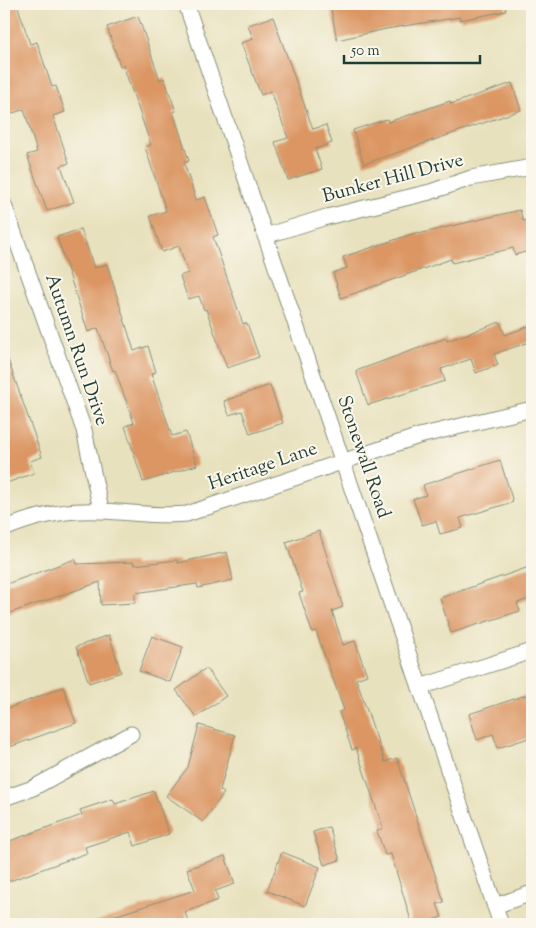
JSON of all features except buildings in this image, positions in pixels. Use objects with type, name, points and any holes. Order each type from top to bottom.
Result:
[{"type":"street","name":"Stonewall Road","points":[[186,4],[501,924]]},
{"type":"street","name":"Bunker Hill Drive","points":[[265,236],[323,218],[430,192],[471,178],[532,167]]},
{"type":"street","name":"Autumn Run Drive","points":[[4,205],[84,430],[101,510]]},
{"type":"street","name":"Heritage Lane","points":[[4,529],[28,518],[60,511],[101,510],[167,516],[187,514],[418,436],[532,409]]},
{"type":"street","points":[[420,686],[532,651]]},
{"type":"street","points":[[4,798],[33,788],[131,734]]},
{"type":"street","points":[[495,906],[532,893]]}]
